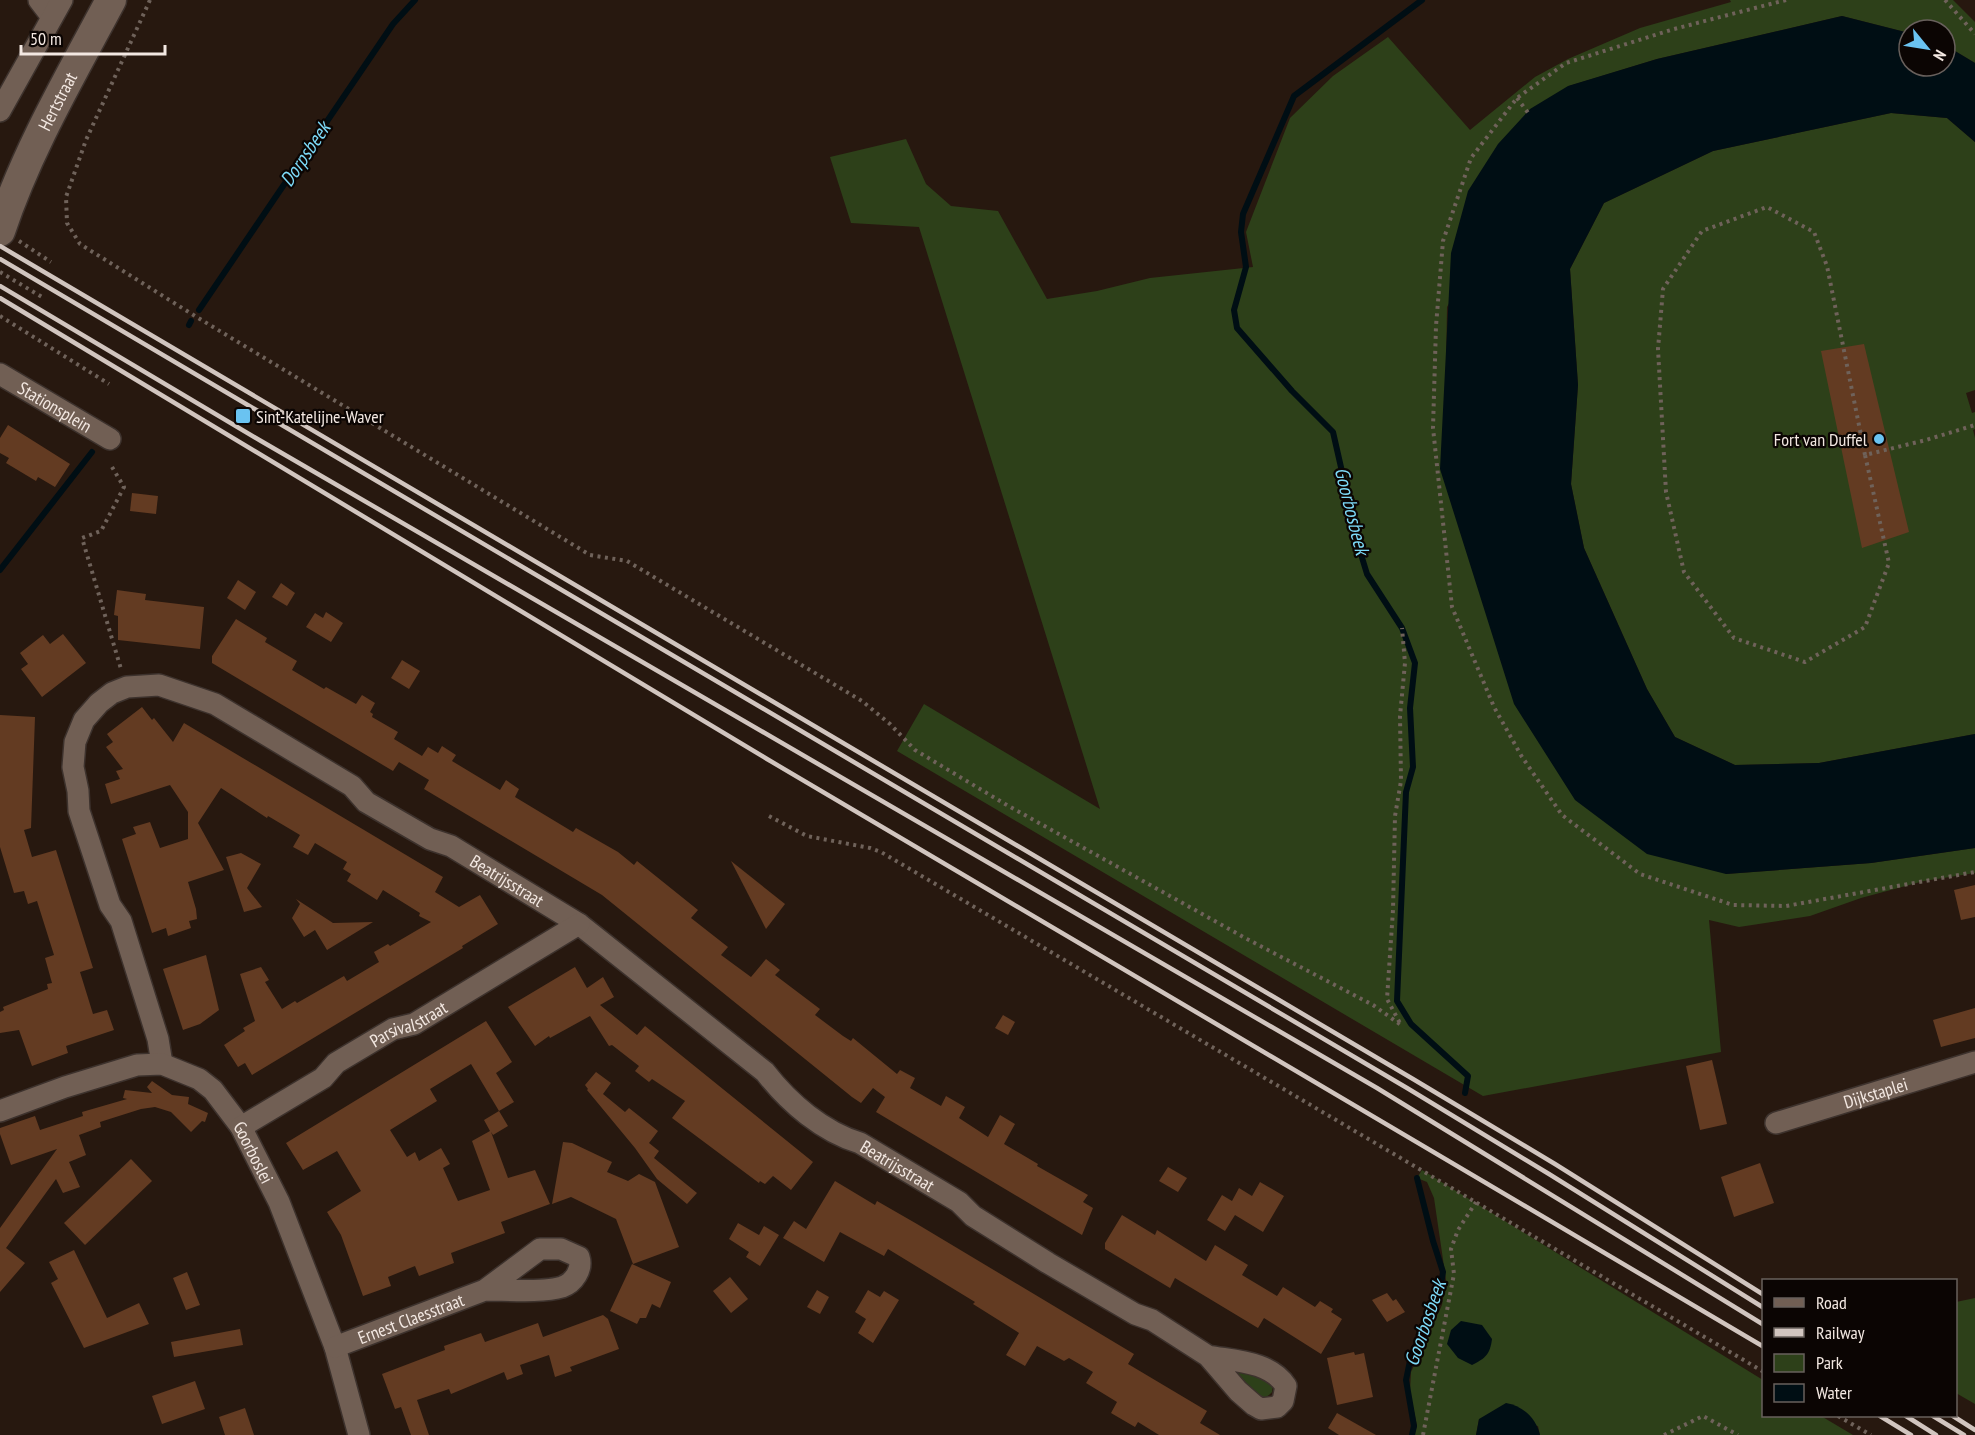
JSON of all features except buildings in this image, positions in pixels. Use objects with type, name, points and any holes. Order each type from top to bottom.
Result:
[{"type":"street","points":[[0,111],[57,9],[39,0]]},
{"type":"street","name":"Hertstraat","points":[[8,224],[33,148],[111,0]]},
{"type":"street","name":"Stationsplein","points":[[0,374],[110,439]]},
{"type":"street","name":"Beatrijsstraat","points":[[162,1064],[158,1039],[121,921],[110,905],[79,811],[73,767],[75,742],[84,720],[105,698],[127,687],[159,684],[215,704],[352,786],[366,802],[430,839],[451,846],[579,924],[765,1072],[778,1090],[824,1127],[842,1138],[860,1143],[959,1202],[972,1216],[1135,1314],[1152,1320],[1208,1356]]},
{"type":"street","name":"Parsivalstraat","points":[[241,1127],[323,1078],[336,1063],[393,1029],[414,1024],[579,924]]},
{"type":"street","name":"Dijkstaplei","points":[[1776,1122],[1975,1062]]},
{"type":"street","name":"Goorboslei","points":[[0,1111],[65,1087],[137,1065],[162,1064],[199,1079],[213,1090],[241,1127],[279,1202],[335,1347],[359,1435]]},
{"type":"street","name":"Ernest Claesstraat","points":[[335,1347],[485,1290]]},
{"type":"path","points":[[150,0],[86,140],[66,197],[67,223],[80,244],[590,555],[627,561],[862,701],[890,724],[915,750],[1015,810],[1247,939],[1372,1005],[1401,1025],[1387,999],[1393,910],[1395,816],[1401,781],[1400,716],[1405,663],[1402,628]]},
{"type":"path","points":[[1786,0],[1674,29],[1566,63],[1517,98],[1471,158],[1443,241],[1436,326],[1433,428],[1452,607],[1494,707],[1522,757],[1562,815],[1640,874],[1733,905],[1786,906],[1975,872]]},
{"type":"path","points":[[1945,0],[1975,34]]},
{"type":"path","points":[[1517,98],[1529,114]]},
{"type":"path","points":[[1767,207],[1814,232],[1827,266],[1865,455],[1889,563],[1864,627],[1805,662],[1734,638],[1684,572],[1666,492],[1658,349],[1663,289],[1702,231],[1767,207]]},
{"type":"path","points":[[8,224],[51,262]]},
{"type":"path","points":[[0,272],[42,297]]},
{"type":"path","points":[[0,316],[109,384]]},
{"type":"path","points":[[1865,455],[1975,425]]},
{"type":"path","points":[[111,467],[124,487],[101,531],[82,538],[127,687]]},
{"type":"path","points":[[769,816],[807,836],[881,852],[1762,1371]]},
{"type":"path","points":[[1423,1435],[1454,1274],[1451,1249],[1458,1230],[1476,1202]]},
{"type":"path","points":[[1664,1435],[1703,1416],[1738,1435]]},
{"type":"path","points":[[1840,1417],[1871,1435]]},
{"type":"green space","points":[[1730,0],[1953,0],[1975,22],[1975,63],[1957,52],[1957,18],[1897,18],[1897,30],[1842,16],[1657,59],[1569,86],[1447,307],[1446,367],[1726,874],[1871,863],[1975,848],[1975,873],[1924,881],[1861,898],[1810,916],[1739,927],[1709,920],[1721,1052],[1483,1096],[897,751],[924,704],[1100,809],[919,227],[851,223],[830,157],[906,139],[926,184],[951,206],[998,211],[1047,299],[1097,291],[1150,278],[1253,267],[1246,232],[1290,118],[1333,76],[1388,37],[1470,130],[1535,77],[1568,59],[1640,28],[1731,2]]},
{"type":"green space","points":[[1891,113],[1947,118],[1975,142],[1975,390],[1966,393],[1972,413],[1975,412],[1975,429],[1973,430],[1975,438],[1975,734],[1819,763],[1735,765],[1675,737],[1647,689],[1584,548],[1571,484],[1578,385],[1570,269],[1604,203],[1713,151]]},
{"type":"green space","points":[[1422,1170],[1762,1379],[1762,1417],[1823,1417],[1853,1435],[1540,1435],[1538,1426],[1479,1419],[1476,1435],[1414,1435],[1417,1426],[1410,1392],[1411,1372],[1442,1305],[1446,1280],[1434,1198],[1427,1182],[1417,1178]]},
{"type":"green space","points":[[1975,1298],[1975,1404],[1957,1394],[1957,1302]]},
{"type":"green space","points":[[1230,1366],[1261,1375],[1273,1385],[1272,1392],[1260,1398],[1254,1395]]},
{"type":"water","points":[[1842,16],[1897,30],[1897,78],[1957,78],[1957,52],[1975,63],[1975,142],[1947,118],[1891,113],[1713,151],[1604,203],[1570,269],[1578,385],[1571,484],[1584,548],[1647,689],[1675,737],[1735,765],[1819,763],[1975,734],[1975,848],[1871,863],[1726,874],[1647,854],[1575,800],[1514,704],[1440,469],[1451,253],[1468,191],[1498,144],[1530,109],[1568,86],[1657,59]]},
{"type":"water","points":[[1461,1321],[1482,1325],[1492,1339],[1486,1355],[1472,1365],[1458,1358],[1447,1344],[1451,1330]]},
{"type":"water","points":[[1506,1403],[1528,1414],[1540,1435],[1476,1435],[1479,1419]]},
{"type":"waterway","name":"Dorpsbeek","points":[[199,310],[393,24],[415,0]]},
{"type":"waterway","name":"Goorbosbeek","points":[[1422,0],[1294,96],[1243,214],[1241,232],[1246,267],[1234,310],[1237,328],[1292,391],[1333,432],[1367,574],[1402,628],[1415,663],[1410,708],[1413,767],[1406,792],[1397,1001],[1411,1024],[1468,1076],[1465,1093]]},
{"type":"waterway","name":"Dorpsbeek","points":[[189,325],[191,321]]},
{"type":"waterway","name":"Dorpsbeek","points":[[0,570],[92,452]]},
{"type":"waterway","name":"Goorbosbeek","points":[[1412,1435],[1414,1426],[1406,1380],[1411,1356],[1439,1296],[1443,1272],[1417,1178]]},
{"type":"railway","points":[[0,246],[1413,1079],[1555,1164],[1762,1294]]},
{"type":"railway","points":[[0,259],[1407,1088],[1762,1307]]},
{"type":"railway","points":[[0,286],[261,441],[1377,1088],[1762,1324]]},
{"type":"railway","points":[[0,298],[767,759],[1762,1346]]},
{"type":"railway","points":[[1882,1417],[1911,1435]]},
{"type":"railway","points":[[1908,1417],[1936,1435]]},
{"type":"railway","points":[[1935,1417],[1964,1435]]},
{"type":"railway","points":[[1955,1417],[1975,1430]]},
{"type":"place","name":"Sint-Katelijne-Waver","points":[[243,416]]},
{"type":"place","name":"Fort van Duffel","points":[[1879,439]]}]
